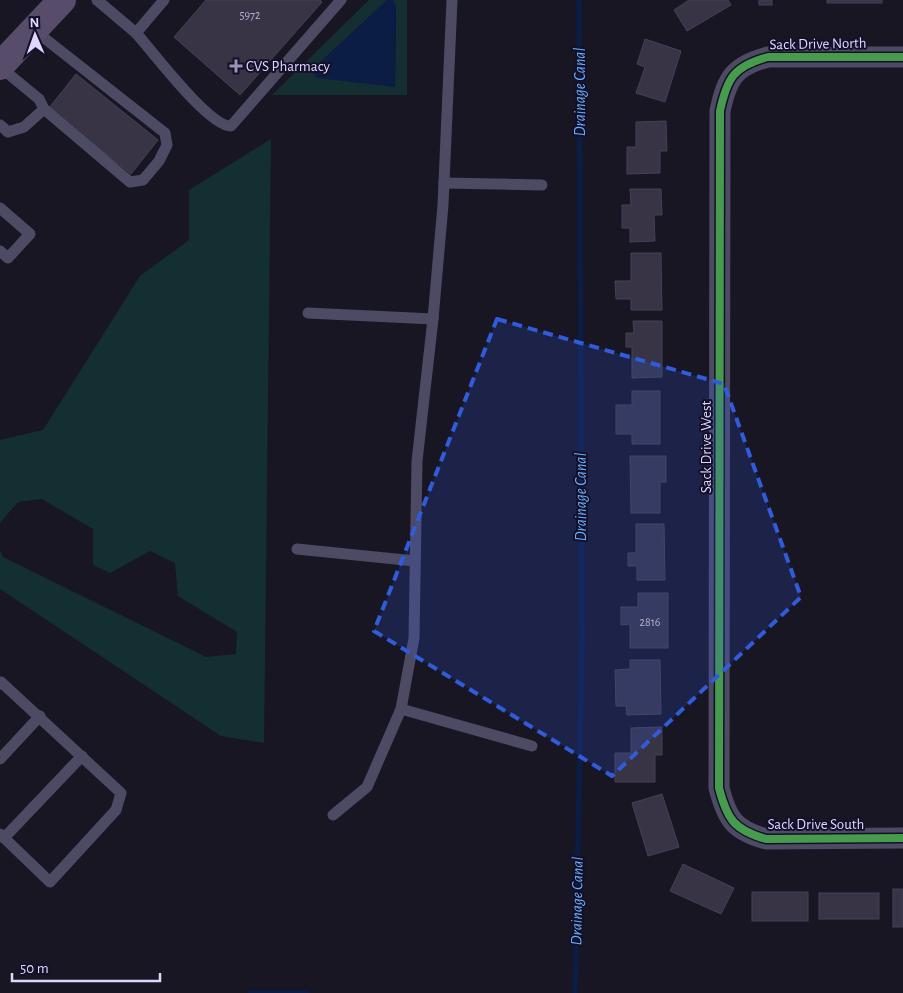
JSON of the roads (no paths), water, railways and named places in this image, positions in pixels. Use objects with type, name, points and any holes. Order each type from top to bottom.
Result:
[{"type":"main road","points":[[0,66],[62,0]]},
{"type":"street","name":"Sack Drive North","points":[[736,72],[751,62],[768,57],[903,56]]},
{"type":"street","name":"Sack Drive West","points":[[732,823],[725,811],[719,788],[720,111],[725,87],[736,72]]},
{"type":"street","name":"Sack Drive South","points":[[732,823],[749,834],[766,838],[903,838]]},
{"type":"lane","points":[[97,0],[136,33],[196,104],[224,126],[231,126],[341,0]]},
{"type":"lane","points":[[136,33],[164,0]]},
{"type":"lane","points":[[333,815],[367,787],[400,709],[414,638],[417,461],[433,319],[444,183],[452,0]]},
{"type":"lane","points":[[0,66],[39,99],[44,109],[130,182],[143,180],[167,145],[165,133],[34,30]]},
{"type":"lane","points":[[0,125],[8,132],[24,127],[44,109]]},
{"type":"lane","points":[[444,183],[542,185]]},
{"type":"lane","points":[[0,208],[30,234],[8,258],[0,251]]},
{"type":"lane","points":[[308,313],[433,319]]},
{"type":"lane","points":[[297,549],[415,561]]},
{"type":"lane","points":[[0,684],[2,682],[40,716],[82,756],[120,793],[116,810],[50,882],[2,836],[82,756]]},
{"type":"lane","points":[[400,709],[532,746]]},
{"type":"lane","points":[[0,759],[40,716]]},
{"type":"water","points":[[387,0],[393,0],[396,7],[395,87],[317,78],[311,71]]},
{"type":"waterway","name":"Drainage Canal","points":[[575,993],[582,642],[579,0]]},
{"type":"waterway","name":"Drainage Canal","points":[[250,993],[307,993]]},
{"type":"place","name":"CVS Pharmacy","points":[[236,66]]}]
